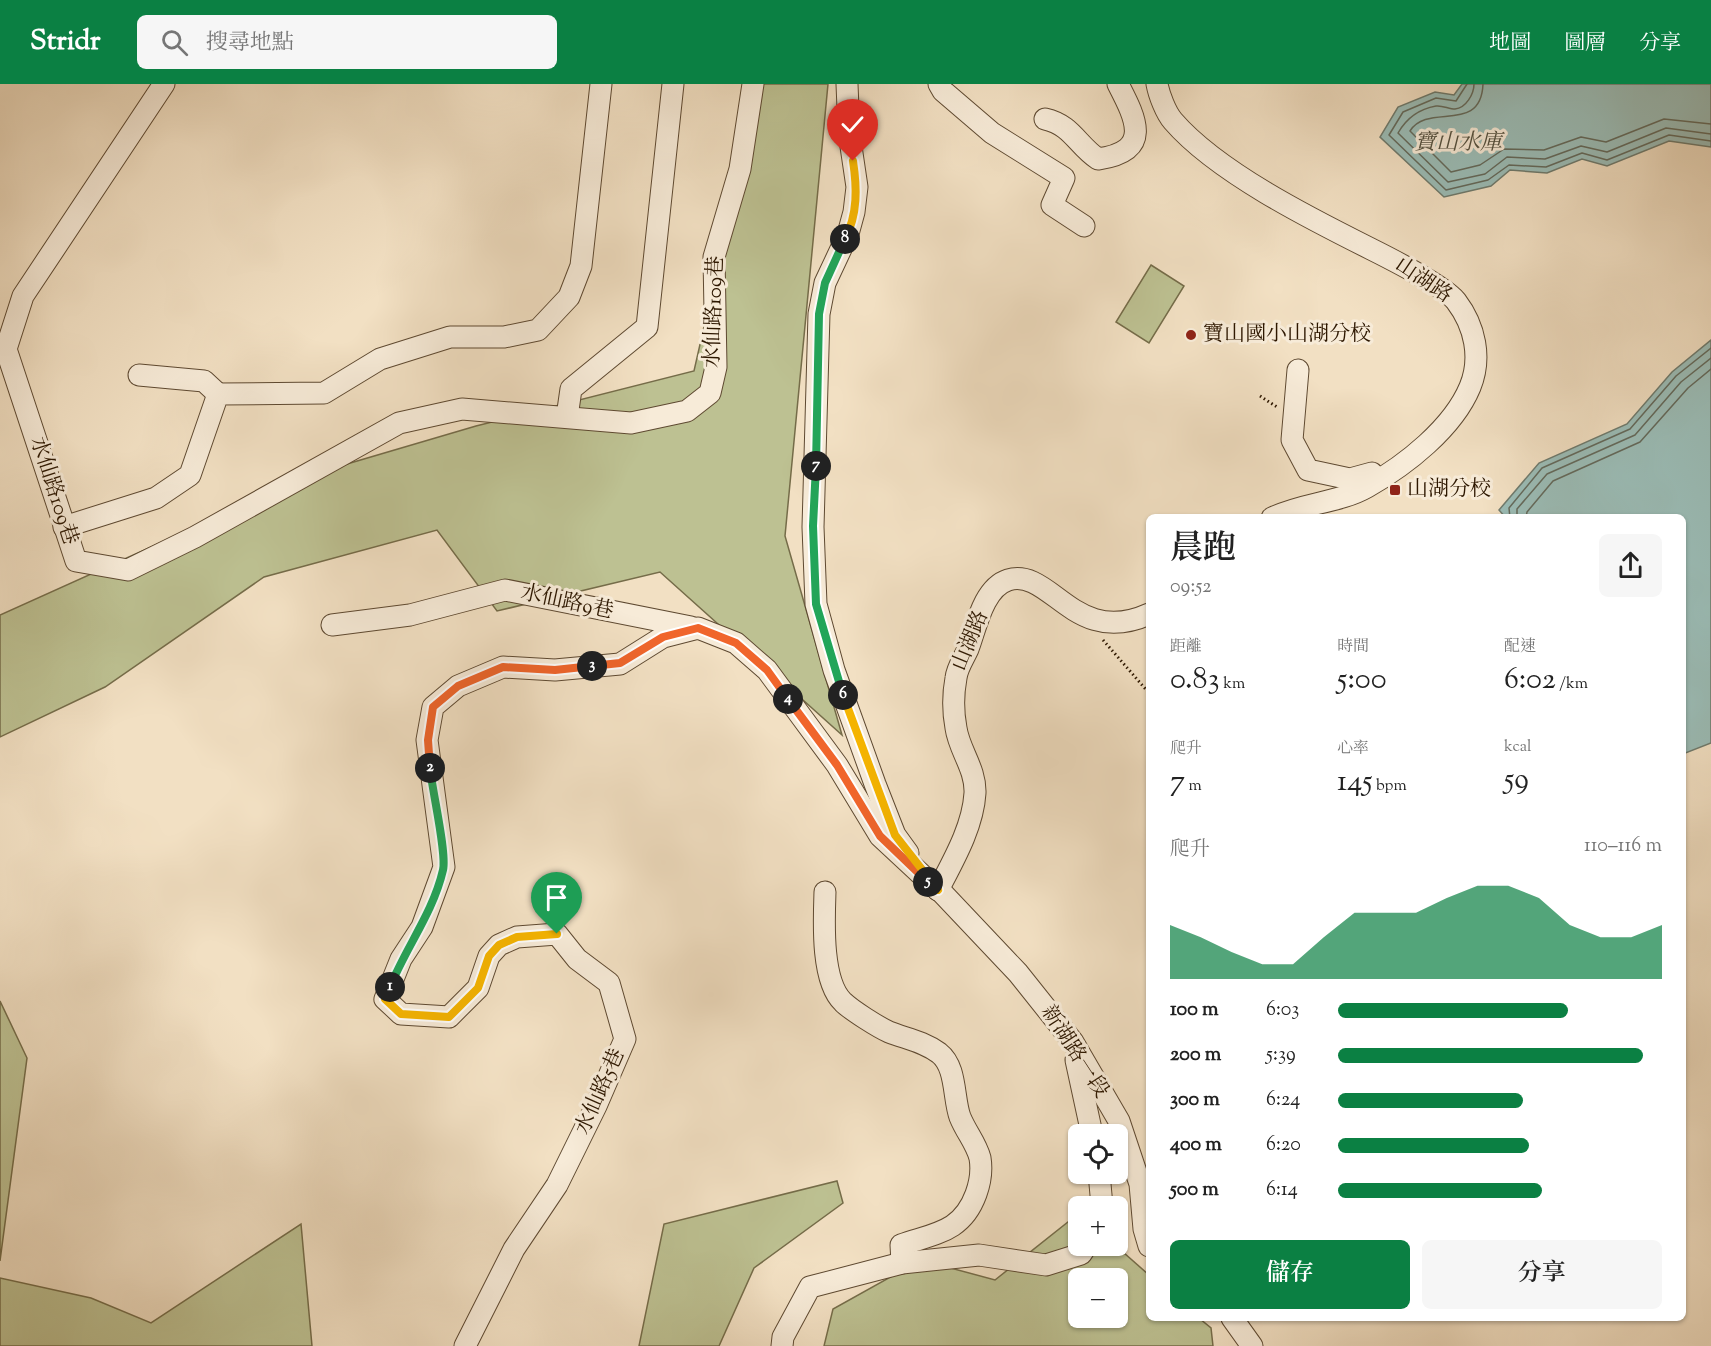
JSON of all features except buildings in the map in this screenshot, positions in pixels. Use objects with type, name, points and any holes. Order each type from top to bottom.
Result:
[{"type":"street","name":"水仙路109巷","points":[[164,84],[23,296],[6,349],[75,561],[128,570],[195,537],[399,423],[462,409],[631,423],[687,411],[710,393],[716,367],[714,257],[740,170],[753,84]]},
{"type":"street","points":[[139,375],[204,381],[218,394],[324,393],[380,359],[450,337],[504,337],[538,330],[569,297],[581,266],[601,84]]},
{"type":"street","points":[[567,417],[571,389],[647,327],[673,84]]},
{"type":"street","points":[[847,84],[849,133],[857,187],[848,234],[825,283],[819,314],[813,526],[816,604],[834,670],[895,835],[938,890]]},
{"type":"street","points":[[939,84],[943,92],[992,133],[1064,178],[1052,205],[1084,226]]},
{"type":"street","points":[[1045,119],[1061,122],[1089,153],[1098,159],[1127,150],[1134,139],[1136,118],[1118,84]]},
{"type":"street","name":"山湖路","points":[[1157,84],[1172,120],[1208,154],[1292,208],[1406,267],[1455,300],[1470,323],[1476,348],[1476,371],[1464,401],[1441,429],[1399,466],[1365,488],[1284,514]]},
{"type":"street","points":[[1298,370],[1292,440],[1308,470],[1350,479],[1399,466]]},
{"type":"street","points":[[64,527],[156,498],[190,475],[218,394]]},
{"type":"street","name":"山湖路","points":[[938,890],[971,814],[975,791],[970,765],[956,730],[954,706],[956,676],[980,615],[994,590],[1007,580],[1019,579],[1030,581],[1084,618],[1104,622],[1133,621],[1146,615]]},
{"type":"street","name":"水仙路9巷","points":[[332,625],[410,615],[505,590],[698,628]]},
{"type":"street","points":[[698,628],[736,643],[767,670],[837,765],[880,836],[938,890]]},
{"type":"street","name":"水仙路5巷","points":[[465,1346],[514,1249],[557,1185],[596,1106],[625,1039],[609,983],[576,959],[557,934],[517,937],[499,945],[489,956],[478,988],[449,1017],[401,1014],[385,999],[401,959],[422,927],[444,867],[428,740],[433,707],[458,686],[503,667],[555,670],[620,663],[663,637],[698,628]]},
{"type":"street","name":"新湖路一段","points":[[938,890],[1018,974],[1072,1042],[1119,1121],[1140,1184],[1146,1236]]},
{"type":"street","points":[[825,892],[824,933],[831,984],[842,1002],[889,1032],[905,1035],[941,1055],[951,1075],[960,1117],[973,1137],[980,1160],[980,1183],[969,1213],[954,1226],[901,1245],[902,1263]]},
{"type":"street","points":[[1072,1042],[1090,1124]]},
{"type":"street","points":[[782,1346],[783,1337],[810,1287],[902,1263],[979,1255],[1046,1265],[1075,1256]]},
{"type":"street","points":[[1234,1321],[1252,1346]]},
{"type":"path","points":[[1084,618],[1146,690]]},
{"type":"green space","points":[[759,84],[828,84],[785,536],[842,735],[660,572],[497,611],[437,530],[264,577],[105,687],[0,737],[0,615],[313,474],[476,426],[694,371]]},
{"type":"green space","points":[[1151,265],[1184,286],[1149,343],[1116,322]]},
{"type":"green space","points":[[0,1001],[27,1058],[0,1261]]},
{"type":"green space","points":[[837,1181],[843,1203],[754,1268],[719,1346],[639,1346],[664,1224]]},
{"type":"green space","points":[[1068,1222],[1068,1256],[1127,1256],[1146,1272],[1146,1321],[1202,1321],[1211,1328],[1213,1346],[824,1346],[833,1309],[921,1260],[995,1280]]},
{"type":"green space","points":[[301,1224],[312,1346],[0,1346],[0,1278],[91,1298],[151,1323]]},
{"type":"water","name":"寶山水庫","points":[[1462,84],[1711,84],[1711,147],[1669,141],[1607,166],[1582,159],[1547,173],[1510,170],[1491,186],[1444,197],[1380,137],[1398,107],[1435,92],[1454,95]]},
{"type":"water","points":[[1711,340],[1711,743],[1686,753],[1686,514],[1502,514],[1499,510],[1539,463],[1627,424],[1672,372]]},
{"type":"place","name":"寶山國小山湖分校","points":[[1191,335]]},
{"type":"place","name":"山湖分校","points":[[1395,490]]},
{"type":"route","points":[[557,934],[517,937],[499,945],[489,956],[478,988],[449,1017],[401,1014],[385,999],[401,959],[422,927],[444,867],[428,740],[433,707],[458,686],[503,667],[555,670],[620,663],[663,637],[698,628],[736,643],[767,670],[837,765],[880,836],[894,852],[938,890],[895,835],[834,670],[816,604],[813,526],[819,314],[825,283],[848,234],[854,212],[857,187],[853,161]]}]
